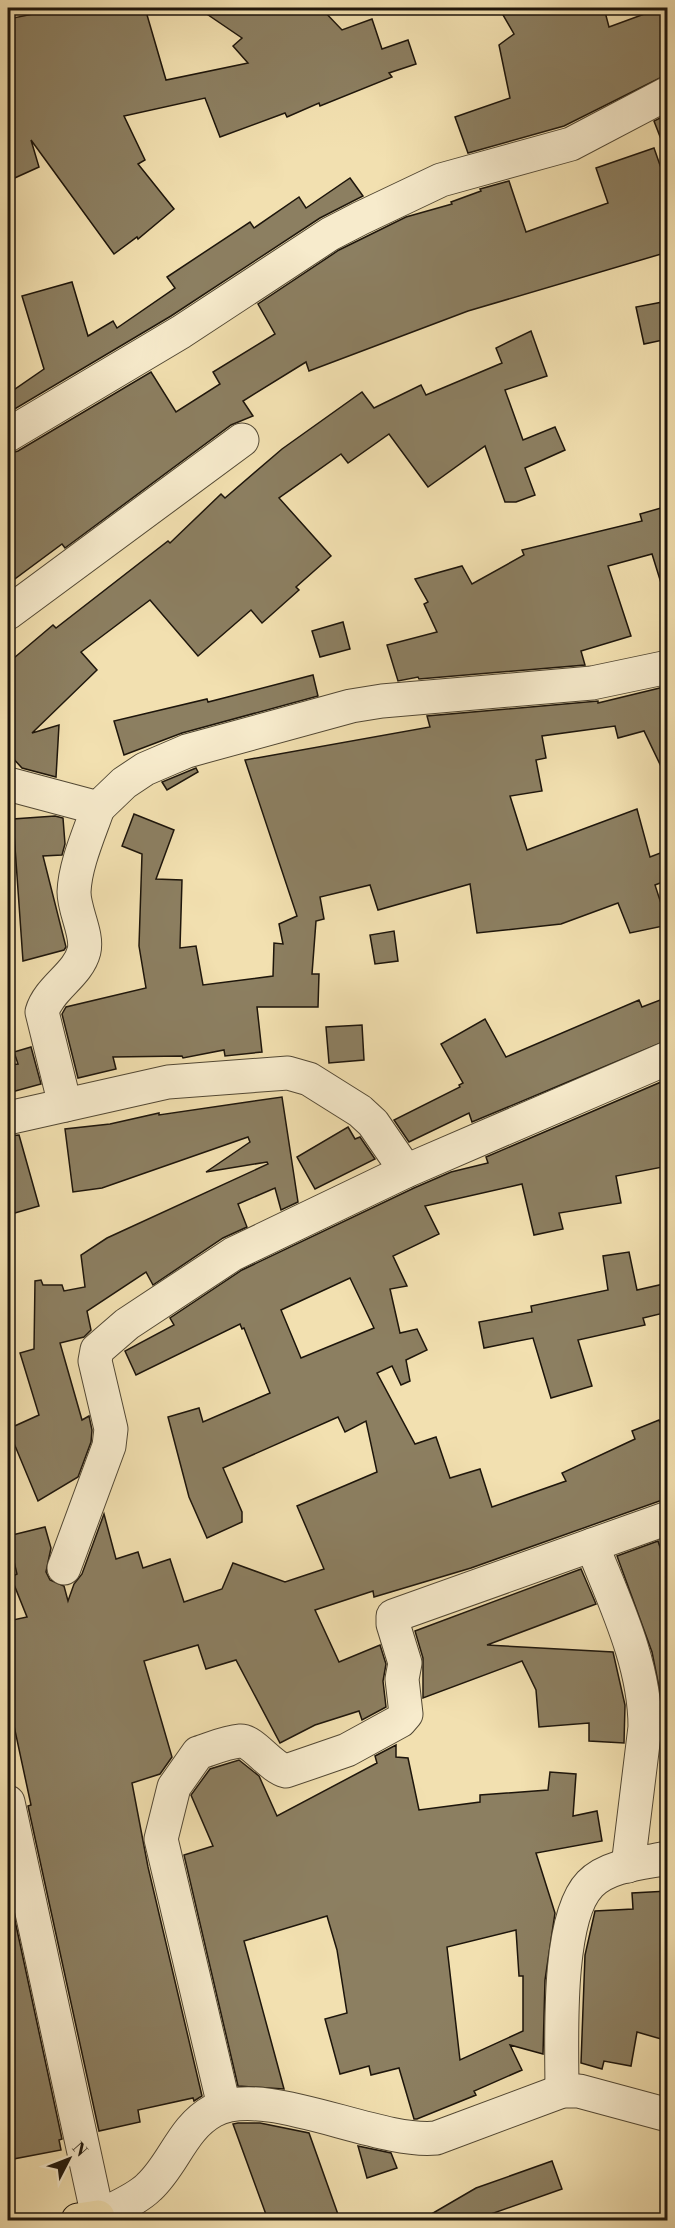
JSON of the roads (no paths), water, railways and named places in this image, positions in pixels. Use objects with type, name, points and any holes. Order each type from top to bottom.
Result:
[{"type":"street","points":[[8,435],[181,332],[330,234],[441,180],[571,144],[668,93]]},
{"type":"street","points":[[8,613],[242,440]]},
{"type":"street","points":[[65,1105],[42,1012],[45,1003],[79,961],[84,950],[74,894],[76,878],[98,808],[124,783],[145,769],[187,750],[351,706],[382,701],[592,683],[668,667]]},
{"type":"street","points":[[8,784],[98,808]]},
{"type":"street","points":[[63,1568],[109,1446],[111,1429],[95,1361],[97,1350],[127,1324],[234,1254],[406,1171],[668,1058]]},
{"type":"street","points":[[8,1118],[168,1082],[288,1074],[309,1079],[360,1111],[373,1124],[406,1171]]},
{"type":"street","points":[[224,2106],[161,1839],[174,1787],[193,1757],[198,1753],[239,1741],[247,1742],[277,1768],[286,1771],[328,1758],[382,1731],[400,1721],[406,1714],[402,1679],[405,1663],[393,1624],[393,1616],[668,1518]]},
{"type":"street","points":[[592,1545],[656,1704],[645,1727],[628,1866]]},
{"type":"street","points":[[8,1802],[92,2219],[148,2188],[195,2123],[224,2106],[244,2105],[301,2111],[370,2130],[426,2139],[436,2138],[562,2091],[579,2091],[668,2115]]},
{"type":"street","points":[[562,2091],[563,1992],[571,1920],[590,1884],[607,1873],[668,1858]]}]
